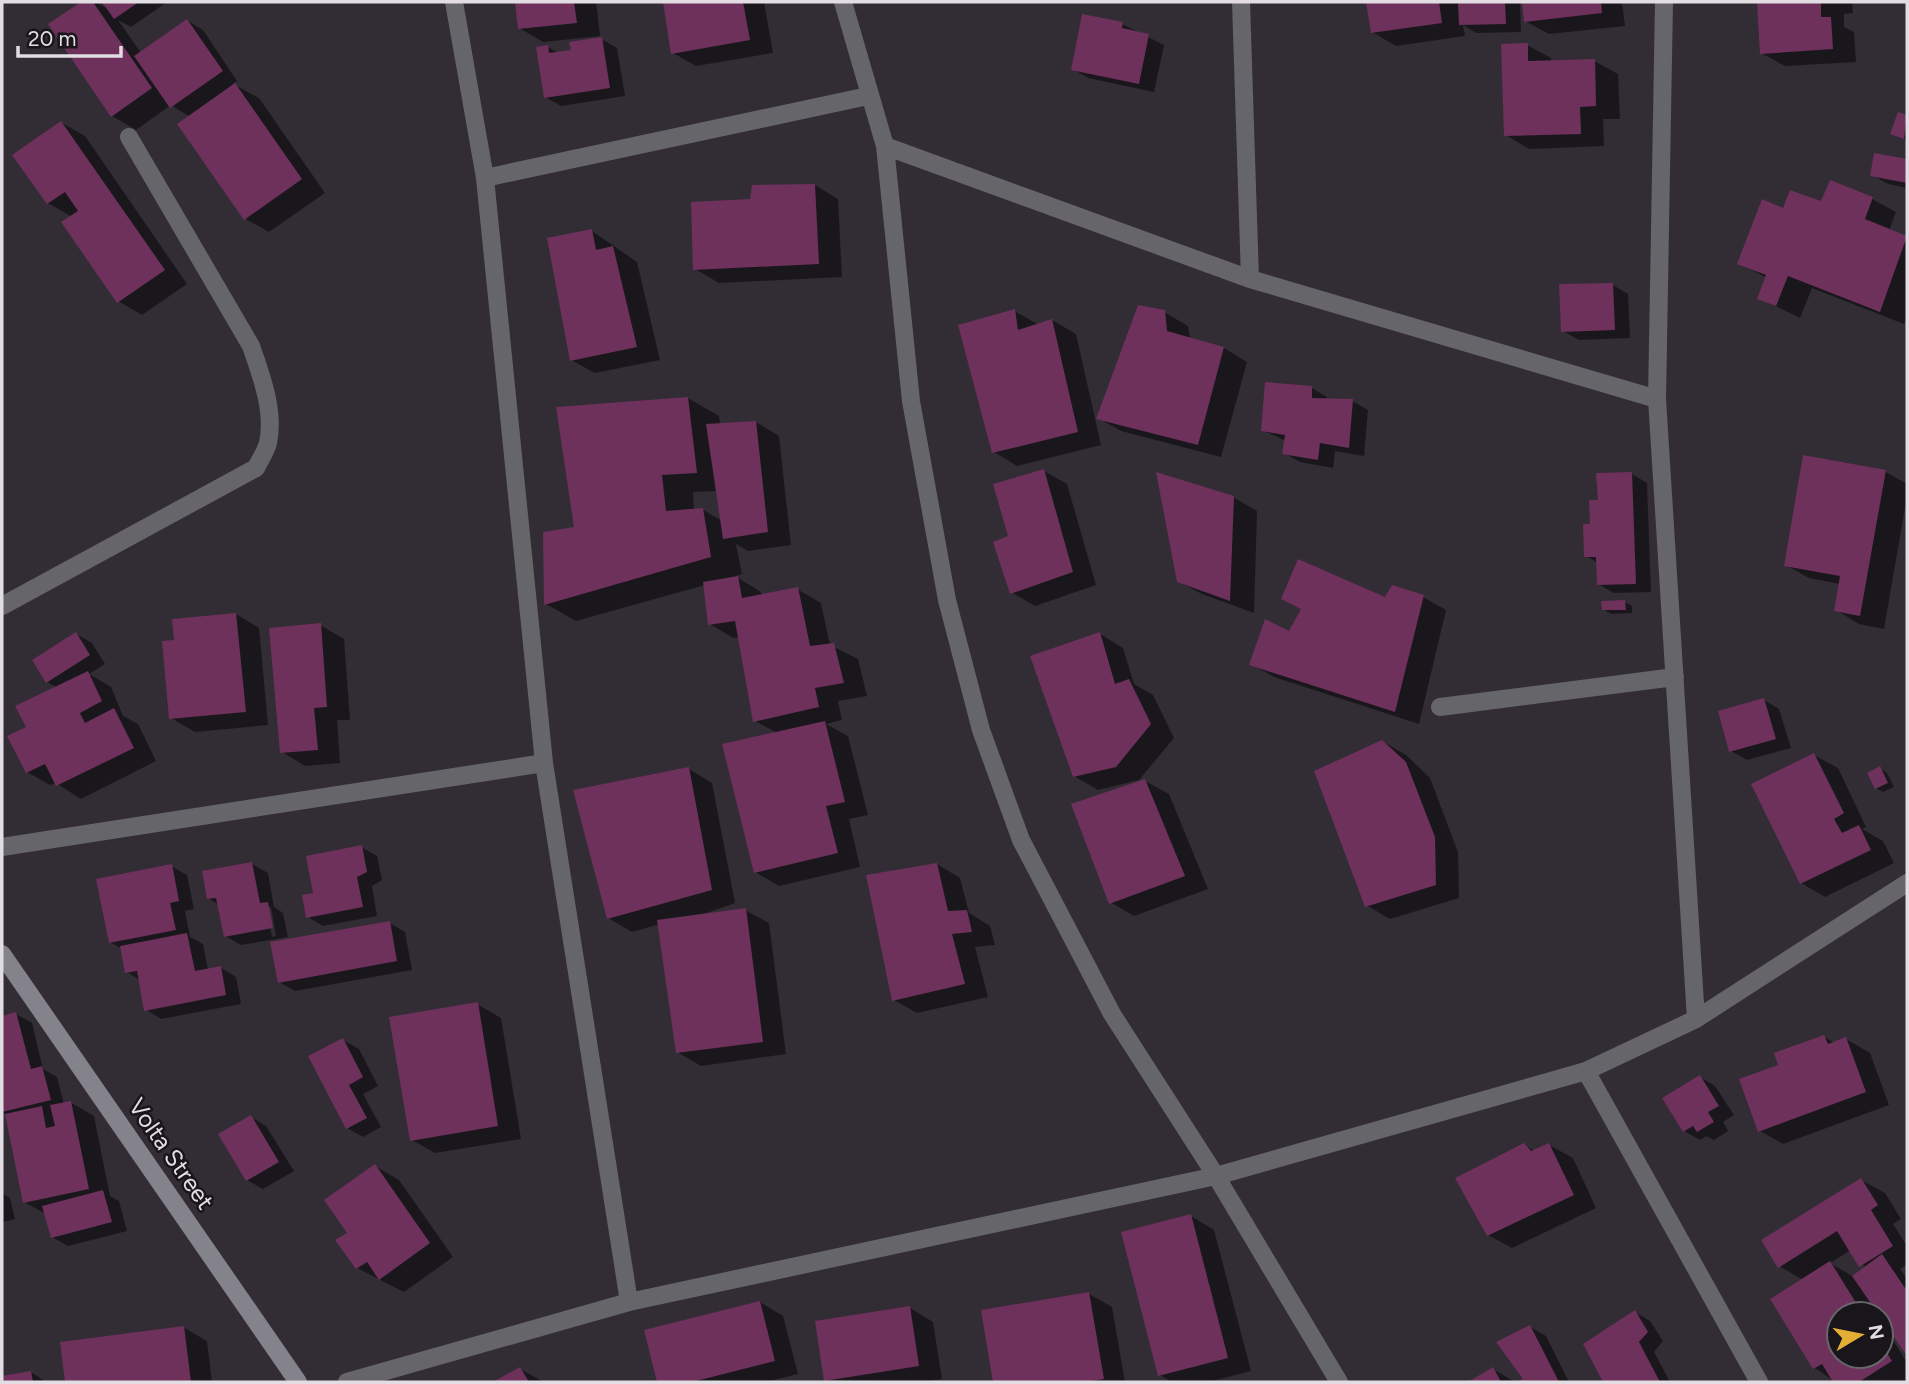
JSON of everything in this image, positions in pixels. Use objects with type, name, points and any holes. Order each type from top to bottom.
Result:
[{"type":"street","points":[[454,2],[485,178],[544,763],[629,1301]]},
{"type":"street","points":[[842,2],[885,146],[911,401],[947,600],[981,730],[1021,840],[1112,1014],[1216,1176],[1339,1382]]},
{"type":"street","points":[[1241,2],[1250,278]]},
{"type":"street","points":[[1664,2],[1657,398],[1696,1019]]},
{"type":"street","points":[[485,178],[868,96]]},
{"type":"street","points":[[2,606],[256,468],[268,444],[264,383],[251,346],[129,137]]},
{"type":"street","points":[[885,146],[1250,278],[1657,398]]},
{"type":"street","points":[[1440,707],[1675,677]]},
{"type":"street","points":[[2,847],[544,763]]},
{"type":"street","points":[[347,1382],[629,1301],[1216,1176],[1586,1072],[1696,1019],[1907,883]]},
{"type":"street","name":"Volta Street","points":[[2,954],[298,1382]]},
{"type":"street","points":[[1586,1072],[1759,1382]]},
{"type":"building","points":[[81,2],[93,2],[152,88],[111,117],[48,24]]},
{"type":"building","points":[[102,2],[139,2],[114,19]]},
{"type":"building","points":[[515,2],[574,2],[577,23],[518,29]]},
{"type":"building","points":[[663,2],[743,2],[750,40],[671,54]]},
{"type":"building","points":[[1366,2],[1439,2],[1442,23],[1371,33]]},
{"type":"building","points":[[1458,2],[1505,2],[1506,24],[1459,25]]},
{"type":"building","points":[[1522,2],[1601,2],[1602,13],[1524,22]]},
{"type":"building","points":[[1757,2],[1821,2],[1821,17],[1831,17],[1833,49],[1760,54]]},
{"type":"building","points":[[1082,14],[1123,22],[1122,28],[1149,34],[1139,84],[1071,70]]},
{"type":"building","points":[[187,19],[223,71],[170,108],[134,56]]},
{"type":"building","points":[[602,37],[610,88],[544,98],[536,47],[548,45],[549,53],[571,50],[569,42]]},
{"type":"building","points":[[1528,43],[1528,61],[1595,59],[1596,106],[1580,107],[1581,134],[1504,136],[1501,44]]},
{"type":"building","points":[[235,83],[302,179],[244,220],[177,124]]},
{"type":"building","points":[[1898,112],[1907,115],[1904,139],[1890,134]]},
{"type":"building","points":[[61,121],[165,270],[117,303],[61,222],[78,211],[65,192],[47,204],[12,155]]},
{"type":"building","points":[[1874,153],[1907,159],[1907,183],[1870,176]]},
{"type":"building","points":[[1830,180],[1873,197],[1865,219],[1907,236],[1880,312],[1788,276],[1776,306],[1757,299],[1766,275],[1737,264],[1762,199],[1783,208],[1790,190],[1821,201]]},
{"type":"building","points":[[815,184],[819,264],[693,270],[691,202],[750,199],[752,185]]},
{"type":"building","points":[[592,229],[596,250],[613,246],[637,347],[570,361],[547,238]]},
{"type":"building","points":[[1613,283],[1615,330],[1561,332],[1559,284]]},
{"type":"building","points":[[1138,305],[1165,310],[1167,331],[1224,347],[1198,445],[1096,419]]},
{"type":"building","points":[[1015,309],[1018,330],[1052,319],[1078,432],[992,453],[958,325]]},
{"type":"building","points":[[1265,382],[1312,386],[1312,398],[1353,399],[1349,448],[1320,443],[1318,460],[1282,454],[1285,435],[1261,431]]},
{"type":"building","points":[[688,397],[697,473],[662,475],[666,511],[703,508],[711,557],[544,605],[543,532],[574,527],[556,407]]},
{"type":"building","points":[[756,421],[768,532],[723,539],[706,424]]},
{"type":"building","points":[[1803,455],[1886,470],[1860,616],[1834,611],[1840,576],[1784,566]]},
{"type":"building","points":[[1044,469],[1073,572],[1010,594],[993,542],[1008,536],[993,484]]},
{"type":"building","points":[[1156,472],[1234,496],[1230,601],[1177,582]]},
{"type":"building","points":[[1632,472],[1636,584],[1597,585],[1596,557],[1584,557],[1583,524],[1590,524],[1589,500],[1598,500],[1596,473]]},
{"type":"building","points":[[1298,559],[1385,597],[1392,585],[1424,595],[1395,712],[1249,665],[1265,619],[1289,631],[1301,609],[1281,599]]},
{"type":"building","points":[[738,576],[742,598],[798,587],[810,646],[834,643],[844,683],[815,688],[819,707],[753,722],[735,621],[708,625],[703,582]]},
{"type":"building","points":[[1625,600],[1626,610],[1602,610],[1601,601]]},
{"type":"building","points":[[236,613],[246,712],[169,719],[162,641],[174,640],[172,619]]},
{"type":"building","points":[[321,623],[327,707],[314,708],[318,750],[280,753],[269,628]]},
{"type":"building","points":[[76,632],[90,655],[46,683],[32,660]]},
{"type":"building","points":[[1100,632],[1115,684],[1129,679],[1151,724],[1116,767],[1073,777],[1030,656]]},
{"type":"building","points":[[88,671],[102,701],[80,713],[85,723],[114,708],[134,748],[56,786],[45,764],[26,773],[7,736],[26,727],[15,706]]},
{"type":"building","points":[[1764,698],[1776,739],[1729,752],[1718,711]]},
{"type":"building","points":[[825,721],[845,802],[826,806],[838,853],[754,873],[722,744]]},
{"type":"building","points":[[1382,740],[1406,762],[1435,837],[1436,885],[1365,907],[1314,771]]},
{"type":"building","points":[[1814,753],[1844,813],[1834,819],[1842,833],[1859,825],[1871,850],[1800,884],[1751,784]]},
{"type":"building","points":[[1880,766],[1888,783],[1875,789],[1867,773]]},
{"type":"building","points":[[689,767],[712,890],[607,919],[573,790]]},
{"type":"building","points":[[1145,779],[1185,876],[1109,904],[1071,804]]},
{"type":"building","points":[[362,845],[367,872],[357,877],[363,907],[306,918],[302,895],[313,893],[306,856]]},
{"type":"building","points":[[252,862],[260,903],[268,902],[273,928],[224,937],[216,898],[207,899],[202,871]]},
{"type":"building","points":[[937,863],[948,911],[967,910],[972,932],[952,934],[965,984],[892,1001],[866,875]]},
{"type":"building","points":[[172,864],[179,901],[170,903],[176,930],[109,943],[96,879]]},
{"type":"building","points":[[746,908],[763,1042],[676,1053],[657,920]]},
{"type":"building","points":[[390,921],[397,961],[278,983],[270,942]]},
{"type":"building","points":[[187,933],[195,971],[221,966],[226,995],[144,1011],[137,971],[125,973],[120,946]]},
{"type":"building","points":[[478,1002],[498,1126],[410,1141],[389,1017]]},
{"type":"building","points":[[16,1012],[31,1069],[42,1066],[51,1100],[2,1112],[2,1016]]},
{"type":"building","points":[[1824,1035],[1828,1044],[1846,1037],[1866,1092],[1758,1132],[1739,1079],[1778,1065],[1774,1053]]},
{"type":"building","points":[[343,1038],[363,1077],[349,1085],[367,1118],[346,1129],[308,1056]]},
{"type":"building","points":[[1700,1075],[1719,1106],[1708,1112],[1714,1122],[1697,1132],[1693,1126],[1683,1132],[1662,1098]]},
{"type":"building","points":[[71,1101],[89,1189],[23,1203],[5,1114],[42,1106],[46,1128],[55,1126],[50,1105]]},
{"type":"building","points":[[251,1115],[279,1162],[246,1181],[218,1134]]},
{"type":"building","points":[[1524,1143],[1531,1151],[1549,1143],[1574,1195],[1487,1236],[1455,1178]]},
{"type":"building","points":[[375,1164],[430,1243],[379,1280],[367,1262],[356,1269],[335,1240],[347,1233],[324,1200]]},
{"type":"building","points":[[1861,1178],[1878,1205],[1871,1210],[1893,1246],[1859,1267],[1837,1231],[1778,1268],[1761,1240]]},
{"type":"building","points":[[103,1190],[112,1222],[51,1238],[42,1206]]},
{"type":"building","points":[[1191,1214],[1228,1358],[1158,1376],[1121,1232]]},
{"type":"building","points":[[1882,1254],[1907,1291],[1907,1356],[1895,1339],[1895,1300],[1868,1300],[1852,1276]]},
{"type":"building","points":[[1830,1261],[1854,1300],[1825,1300],[1825,1369],[1822,1364],[1813,1369],[1770,1299]]},
{"type":"building","points":[[1089,1292],[1104,1379],[1084,1382],[993,1382],[981,1310]]},
{"type":"building","points":[[760,1301],[775,1361],[692,1382],[657,1382],[644,1330]]},
{"type":"building","points":[[910,1306],[919,1366],[824,1381],[815,1321]]},
{"type":"building","points":[[1635,1310],[1648,1332],[1639,1342],[1660,1382],[1603,1382],[1583,1344]]},
{"type":"building","points":[[1530,1325],[1559,1382],[1516,1382],[1523,1379],[1496,1342]]},
{"type":"building","points":[[184,1326],[191,1382],[65,1382],[60,1342]]},
{"type":"building","points":[[520,1367],[529,1382],[493,1382]]},
{"type":"building","points":[[1493,1367],[1501,1382],[1468,1382]]},
{"type":"building","points":[[1826,1370],[1878,1370],[1859,1382],[1833,1382]]},
{"type":"building","points":[[31,1371],[33,1382],[2,1382],[2,1376]]}]
